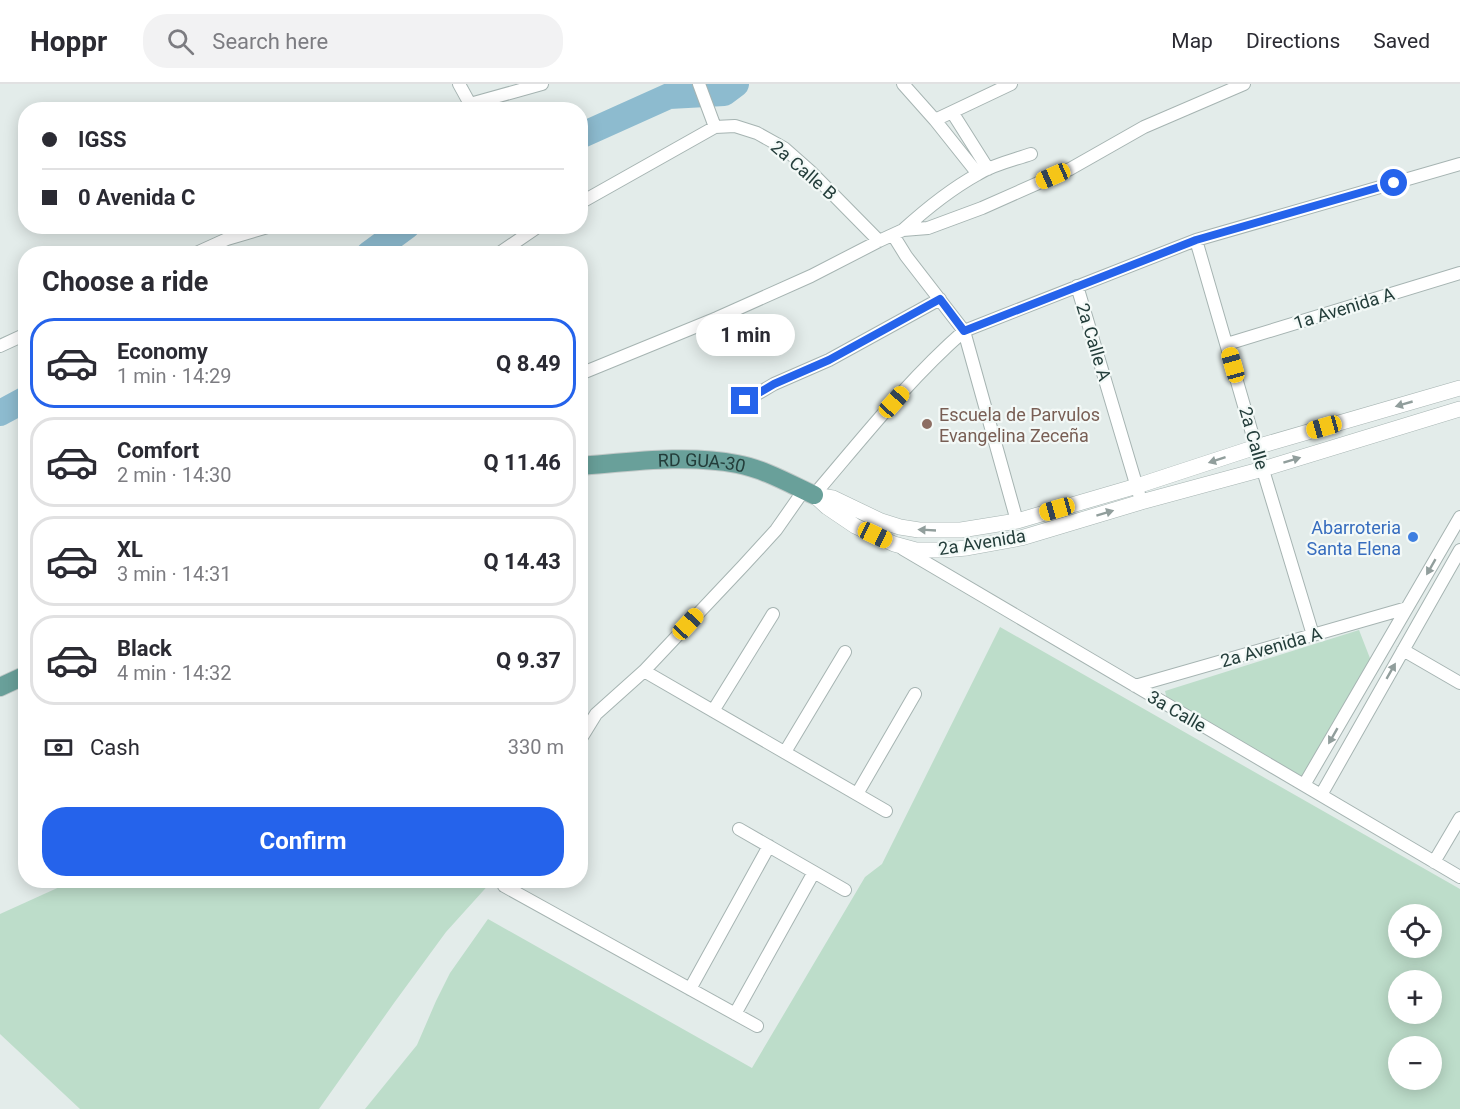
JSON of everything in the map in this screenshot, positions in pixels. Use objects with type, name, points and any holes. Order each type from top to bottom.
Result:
[{"type":"main road","name":"RD GUA-30","points":[[588,465],[648,460],[710,460],[739,464],[809,493]]},
{"type":"main road","points":[[0,687],[18,679]]},
{"type":"street","points":[[459,84],[464,102]]},
{"type":"street","points":[[482,102],[543,84]]},
{"type":"street","points":[[588,199],[715,128],[699,84]]},
{"type":"street","points":[[903,84],[983,171]]},
{"type":"street","points":[[935,120],[1011,84]]},
{"type":"street","points":[[588,371],[717,318],[898,233],[928,228],[1070,169],[1144,127],[1244,84]]},
{"type":"street","points":[[952,112],[983,171]]},
{"type":"street","name":"2a Calle B","points":[[715,128],[735,126],[757,133],[784,148],[879,241]]},
{"type":"street","points":[[898,233],[926,210],[983,171],[1031,154]]},
{"type":"street","points":[[588,727],[596,714],[644,671],[937,355],[964,331],[1196,240],[1460,164]]},
{"type":"street","points":[[898,233],[906,255],[964,331],[1017,521]]},
{"type":"street","points":[[212,246],[244,234]]},
{"type":"street","points":[[510,246],[527,234]]},
{"type":"street","name":"2a Calle","points":[[1196,240],[1313,635]]},
{"type":"street","name":"1a Avenida A","points":[[1227,344],[1460,273]]},
{"type":"street","name":"2a Calle A","points":[[1077,286],[1140,502]]},
{"type":"street","points":[[745,401],[774,384],[829,360],[940,299]]},
{"type":"street","points":[[0,346],[18,338]]},
{"type":"street","name":"2a Avenida","points":[[809,493],[833,498],[881,521],[900,526],[919,530],[962,530],[1017,521],[1137,486],[1256,447],[1460,388]]},
{"type":"street","name":"2a Avenida","points":[[809,493],[855,526],[894,544],[916,550],[967,548],[1021,538],[1140,502],[1263,469],[1460,409]]},
{"type":"street","points":[[1304,785],[1460,517]]},
{"type":"street","points":[[894,544],[900,526]]},
{"type":"street","name":"3a Calle","points":[[894,544],[1460,877]]},
{"type":"street","points":[[1321,795],[1460,550]]},
{"type":"street","name":"2a Avenida A","points":[[1135,686],[1407,608]]},
{"type":"street","points":[[714,711],[774,614]]},
{"type":"street","points":[[1403,650],[1460,683]]},
{"type":"street","points":[[785,752],[845,652]]},
{"type":"street","points":[[644,671],[886,811]]},
{"type":"street","points":[[857,794],[915,693]]},
{"type":"street","points":[[1434,862],[1460,818]]},
{"type":"street","points":[[739,829],[845,890]]},
{"type":"street","points":[[690,989],[769,846]]},
{"type":"street","points":[[735,1014],[814,872]]},
{"type":"street","points":[[508,888],[757,1026]]},
{"type":"green space","points":[[1000,627],[1460,889],[1460,1109],[365,1109],[417,1045],[450,973],[488,919],[752,1068],[865,877],[882,864]]},
{"type":"green space","points":[[1359,630],[1373,666],[1304,778],[1168,704],[1165,691]]},
{"type":"green space","points":[[57,888],[486,888],[446,932],[319,1109],[80,1109],[0,1034],[0,914]]},
{"type":"waterway","points":[[588,132],[669,96],[724,93],[736,84]]},
{"type":"waterway","points":[[380,246],[396,234]]},
{"type":"waterway","points":[[0,413],[18,403]]},
{"type":"place","name":"Escuela de Parvulos Evangelina Zeceña","points":[[927,424]]},
{"type":"place","name":"Abarroteria Santa Elena","points":[[1413,537]]},
{"type":"route","points":[[745,401],[774,384],[829,360],[940,299],[964,331],[1196,240],[1394,183]]}]
